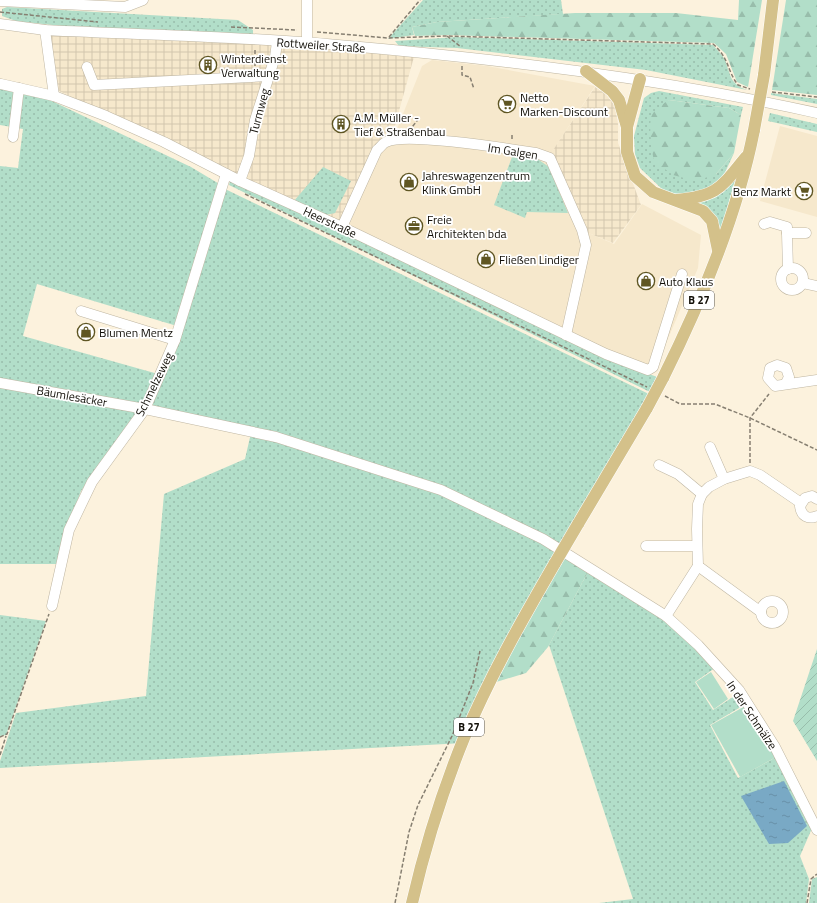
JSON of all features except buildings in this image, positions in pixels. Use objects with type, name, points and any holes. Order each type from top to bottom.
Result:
[{"type":"main road","name":"B 27","points":[[412,903],[422,858],[443,792],[465,737],[522,619],[647,408],[663,378],[699,301],[738,195],[749,153],[764,75],[773,0]]},
{"type":"main road","points":[[586,71],[612,91],[618,100],[627,127],[628,152],[636,176],[653,192],[702,211],[712,221],[718,251]]},
{"type":"main road","points":[[627,127],[640,79]]},
{"type":"main road","points":[[674,200],[696,198],[710,194],[719,189],[728,181],[749,153]]},
{"type":"street","points":[[0,1],[125,7],[143,0]]},
{"type":"street","points":[[307,0],[307,43]]},
{"type":"street","name":"Rottweiler Straße","points":[[0,24],[45,30],[307,43],[463,56],[640,79],[734,95],[817,113]]},
{"type":"street","points":[[45,30],[54,96]]},
{"type":"street","name":"Turmweg","points":[[240,181],[248,156],[255,120],[275,57],[277,42]]},
{"type":"street","points":[[87,67],[94,85],[268,76]]},
{"type":"street","name":"Heerstraße","points":[[1,84],[54,96],[106,116],[164,142],[240,181],[342,227],[642,370],[648,370],[653,367],[682,274]]},
{"type":"street","points":[[13,137],[18,88]]},
{"type":"street","name":"Im Galgen","points":[[342,227],[377,150],[386,142],[409,139],[451,142],[536,153],[550,158],[582,230],[586,245],[566,335]]},
{"type":"street","name":"Schmelzeweg","points":[[52,606],[69,530],[92,482],[145,409],[175,340],[226,174]]},
{"type":"street","points":[[764,224],[770,222],[787,228],[788,269],[782,278],[786,288],[796,289],[803,283],[803,276],[799,270],[788,269]]},
{"type":"street","points":[[787,233],[806,233]]},
{"type":"street","points":[[803,283],[817,286]]},
{"type":"street","points":[[81,311],[175,340]]},
{"type":"street","points":[[786,383],[817,380]]},
{"type":"street","name":"Bäumlesäcker","points":[[0,383],[145,409],[276,437],[441,490],[543,539],[666,616]]},
{"type":"street","points":[[710,447],[724,479]]},
{"type":"street","points":[[659,465],[678,474],[702,494]]},
{"type":"street","points":[[666,616],[698,566],[698,504],[702,494],[709,487],[724,479],[750,471],[760,475],[801,502]]},
{"type":"street","points":[[817,499],[808,496],[801,502],[800,510],[804,516],[811,518],[817,516]]},
{"type":"street","points":[[646,546],[698,546]]},
{"type":"street","points":[[698,566],[762,612]]},
{"type":"street","name":"In der Schmälze","points":[[666,616],[698,645],[739,690],[775,747],[817,830]]},
{"type":"path","points":[[388,38],[420,0]]},
{"type":"path","points":[[0,12],[101,22]]},
{"type":"path","points":[[225,27],[308,31],[388,38],[446,36],[713,44],[726,57],[731,74],[738,85],[754,89]]},
{"type":"path","points":[[446,36],[461,45],[463,56],[462,75],[470,77],[474,89]]},
{"type":"path","points":[[768,91],[817,97]]},
{"type":"path","points":[[409,139],[410,129],[418,122],[420,117]]},
{"type":"path","points":[[512,135],[512,140]]},
{"type":"path","points":[[245,194],[652,389]]},
{"type":"path","points":[[750,471],[750,418],[771,391]]},
{"type":"path","points":[[659,393],[680,404],[715,404],[750,418],[817,450]]},
{"type":"path","points":[[0,755],[52,606]]},
{"type":"path","points":[[395,903],[409,832],[418,805],[452,736],[473,683],[480,651]]},
{"type":"path","points":[[0,737],[6,736]]},
{"type":"path","points":[[808,903],[811,878],[817,874]]},
{"type":"shaded area","points":[[48,33],[261,42],[390,53],[414,57],[394,129],[385,140],[342,225],[57,90]]},
{"type":"shaded area","points":[[432,60],[487,66],[595,86],[548,158],[579,229],[614,244],[642,204],[701,235],[698,268],[653,374],[344,226],[379,147],[393,139],[422,66]]},
{"type":"shaded area","points":[[595,87],[605,93],[615,106],[618,124],[618,143],[641,205],[613,243],[581,230],[549,156]]},
{"type":"shaded area","points":[[780,126],[817,136],[817,217],[760,201]]},
{"type":"green space","points":[[423,0],[561,0],[563,14],[437,22],[412,27],[414,35],[388,39]]},
{"type":"green space","points":[[739,0],[762,0],[748,87],[737,82],[726,54],[714,43],[446,35],[415,36],[412,27],[437,22],[575,13],[676,13],[738,20]]},
{"type":"green space","points":[[786,0],[817,0],[817,95],[772,90]]},
{"type":"green space","points":[[7,7],[238,20],[253,30],[253,34],[89,29],[16,21],[2,16],[2,9]]},
{"type":"green space","points":[[457,37],[713,45],[724,58],[734,82],[741,88],[747,90],[646,70],[457,48],[399,46],[395,41]]},
{"type":"green space","points":[[0,85],[37,94],[191,167],[221,185],[177,326],[37,284],[23,336],[158,374],[144,408],[0,381],[0,166],[18,168],[23,129],[0,125]]},
{"type":"green space","points":[[659,91],[743,107],[741,115],[729,108],[669,100],[652,136],[652,148],[716,174],[734,153],[722,179],[711,188],[680,195],[663,190],[640,168],[635,154],[634,136],[644,98],[651,93]]},
{"type":"green space","points":[[771,93],[817,99],[817,104],[771,95]]},
{"type":"green space","points":[[669,100],[729,108],[741,115],[734,153],[716,174],[702,179],[688,179],[673,175],[654,161],[650,124],[651,119],[656,110]]},
{"type":"green space","points":[[770,113],[817,124],[817,132],[768,121]]},
{"type":"green space","points":[[512,157],[539,160],[549,167],[568,213],[527,212],[525,218],[494,205]]},
{"type":"green space","points":[[323,167],[351,181],[335,213],[326,215],[294,201]]},
{"type":"green space","points":[[735,180],[721,230],[714,216],[694,203],[716,197]]},
{"type":"green space","points":[[230,181],[646,373],[663,379],[654,394],[229,185]]},
{"type":"green space","points":[[223,188],[653,396],[565,552],[442,489],[277,437],[146,409]]},
{"type":"green space","points":[[0,385],[141,410],[81,491],[67,528],[59,564],[0,564]]},
{"type":"green space","points":[[251,433],[440,491],[563,553],[464,743],[0,768],[0,761],[16,713],[146,696],[164,494],[245,459]]},
{"type":"green space","points":[[566,555],[589,570],[548,647],[526,673],[493,683]]},
{"type":"green space","points":[[589,570],[666,619],[715,668],[695,682],[713,710],[739,693],[746,704],[710,725],[738,778],[778,756],[813,826],[800,856],[809,879],[806,903],[599,903],[633,899],[549,645]]},
{"type":"green space","points":[[0,615],[46,621],[6,735],[0,736]]},
{"type":"green space","points":[[817,649],[817,761],[793,721]]},
{"type":"green space","points":[[711,672],[728,699],[714,709],[696,682]]},
{"type":"green space","points":[[747,705],[776,757],[740,777],[711,725]]},
{"type":"green space","points":[[817,877],[817,903],[809,903],[812,879]]},
{"type":"water","points":[[784,781],[807,826],[788,843],[769,844],[741,796]]},
{"type":"place","name":"Winterdienst Verwaltung","points":[[208,65]]},
{"type":"place","name":"Netto Marken-Discount","points":[[507,104]]},
{"type":"place","name":"A.M. Müller - Tief & Straßenbau","points":[[341,124]]},
{"type":"place","name":"Jahreswagenzentrum Klink GmbH","points":[[409,182]]},
{"type":"place","name":"Benz Markt","points":[[804,191]]},
{"type":"place","name":"Freie Architekten bda","points":[[414,226]]},
{"type":"place","name":"Fließen Lindiger","points":[[486,259]]},
{"type":"place","name":"Auto Klaus","points":[[646,281]]},
{"type":"place","name":"Blumen Mentz","points":[[86,332]]}]
